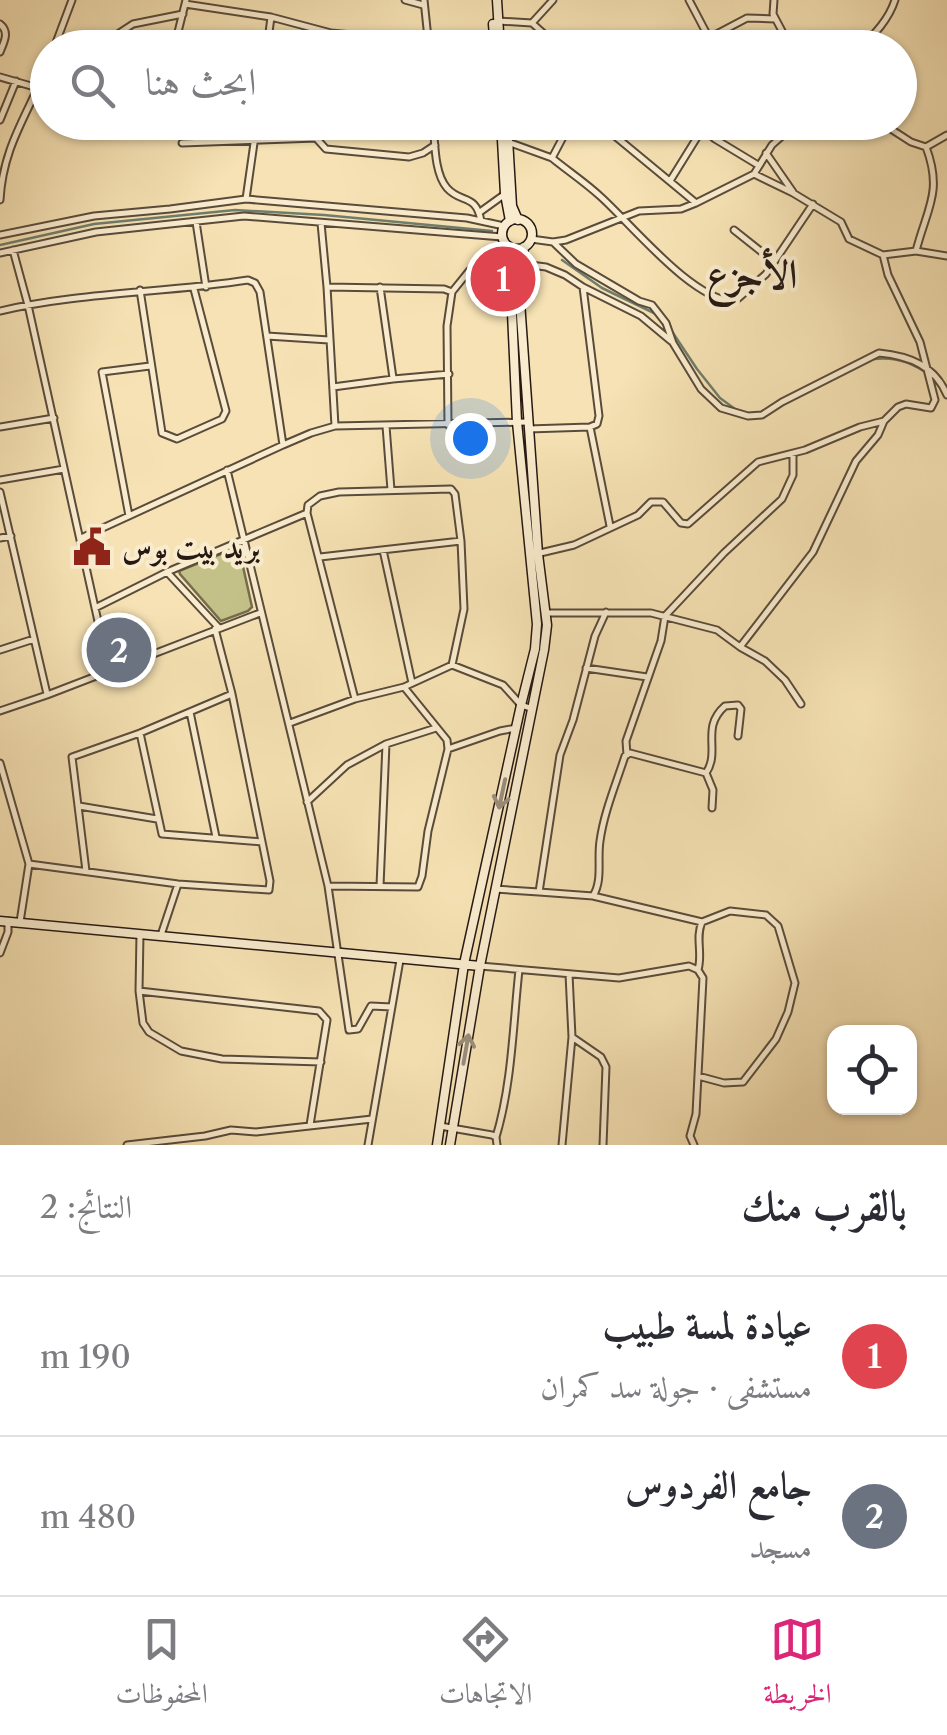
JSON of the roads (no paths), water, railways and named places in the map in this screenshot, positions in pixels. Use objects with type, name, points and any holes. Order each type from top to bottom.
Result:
[{"type":"main road","points":[[494,0],[497,30]]},
{"type":"main road","points":[[494,0],[495,30]]},
{"type":"main road","points":[[504,140],[504,194],[511,222]]},
{"type":"main road","points":[[450,1145],[536,636],[524,424],[506,243],[512,206],[508,142]]},
{"type":"main road","points":[[511,222],[525,222],[531,239],[524,248],[519,288],[524,424]]},
{"type":"main road","points":[[506,243],[516,249],[524,248]]},
{"type":"main road","points":[[437,1145],[464,964],[516,728],[544,650],[547,625],[533,554]]},
{"type":"main road","points":[[4,921],[480,966]]},
{"type":"street","points":[[61,30],[72,0]]},
{"type":"street","points":[[238,12],[242,0]]},
{"type":"street","points":[[406,0],[424,2],[427,30]]},
{"type":"street","points":[[532,23],[553,0]]},
{"type":"street","points":[[688,0],[705,30]]},
{"type":"street","points":[[774,0],[773,14],[781,30]]},
{"type":"street","points":[[877,30],[894,0]]},
{"type":"street","points":[[179,30],[186,2],[320,30]]},
{"type":"street","points":[[126,30],[133,24],[183,14]]},
{"type":"street","points":[[269,30],[271,17]]},
{"type":"street","points":[[724,30],[747,18],[776,19]]},
{"type":"street","points":[[498,21],[532,23],[540,30]]},
{"type":"street","points":[[0,24],[6,35],[0,52]]},
{"type":"street","points":[[0,77],[30,85]]},
{"type":"street","points":[[0,120],[16,81]]},
{"type":"street","points":[[0,200],[1,172],[30,104]]},
{"type":"street","points":[[907,140],[926,147],[947,135]]},
{"type":"street","points":[[182,143],[237,140]]},
{"type":"street","points":[[246,199],[255,140]]},
{"type":"street","points":[[318,140],[326,150],[409,157],[435,145]]},
{"type":"street","points":[[435,140],[442,180],[454,195],[471,200],[481,221]]},
{"type":"street","points":[[552,158],[562,140]]},
{"type":"street","points":[[620,140],[696,203]]},
{"type":"street","points":[[670,181],[695,140]]},
{"type":"street","points":[[715,140],[758,165]]},
{"type":"street","points":[[531,239],[566,240],[639,211],[696,203],[754,174],[779,140]]},
{"type":"street","points":[[508,142],[552,158],[598,194],[682,274],[724,301],[743,296],[766,274],[813,204]]},
{"type":"street","points":[[916,250],[934,195],[934,167],[926,147]]},
{"type":"street","points":[[766,153],[794,193]]},
{"type":"street","points":[[754,174],[813,204],[841,222],[849,239],[884,255],[916,250],[947,256]]},
{"type":"street","points":[[480,212],[504,194]]},
{"type":"street","points":[[0,235],[94,216],[246,199],[511,222]]},
{"type":"street","points":[[0,252],[96,232],[244,216],[506,243]]},
{"type":"street","points":[[196,222],[206,286]]},
{"type":"street","points":[[321,223],[334,426]]},
{"type":"street","points":[[734,230],[773,262]]},
{"type":"street","points":[[553,242],[576,264],[652,305],[666,323],[673,343],[701,389],[722,408],[748,416],[762,415],[879,354],[897,355],[926,366],[941,381],[947,396]]},
{"type":"street","points":[[448,425],[452,292],[468,271],[506,243]]},
{"type":"street","points":[[13,250],[109,671]]},
{"type":"street","points":[[740,647],[812,552],[856,461],[878,435],[884,420],[906,404],[933,406],[935,400],[920,342],[888,274],[884,255]]},
{"type":"street","points":[[522,264],[546,266],[565,275],[641,316],[673,343]]},
{"type":"street","points":[[0,311],[140,290],[194,289],[248,280],[256,283],[282,445]]},
{"type":"street","points":[[327,287],[452,292]]},
{"type":"street","points":[[380,287],[393,379]]},
{"type":"street","points":[[81,538],[311,432],[334,426],[597,424],[583,288]]},
{"type":"street","points":[[140,290],[162,432],[177,438],[222,419],[226,410],[194,289]]},
{"type":"street","points":[[267,336],[329,340]]},
{"type":"street","points":[[129,516],[102,372],[150,366]]},
{"type":"street","points":[[332,388],[449,374]]},
{"type":"street","points":[[0,427],[54,418]]},
{"type":"street","points":[[533,554],[574,545],[638,514],[651,502],[664,502],[681,523],[688,524],[758,462],[884,420]]},
{"type":"street","points":[[386,426],[390,490]]},
{"type":"street","points":[[590,427],[610,526]]},
{"type":"street","points":[[593,896],[608,806],[627,754],[626,741],[662,641],[666,616],[724,553],[782,499],[793,476],[793,453]]},
{"type":"street","points":[[0,480],[64,469]]},
{"type":"street","points":[[227,470],[328,886],[350,1030],[359,1028],[371,1006],[392,1007]]},
{"type":"street","points":[[355,699],[307,513],[308,505],[320,496],[451,489],[455,494],[464,610],[452,665]]},
{"type":"street","points":[[0,492],[47,696]]},
{"type":"street","points":[[96,608],[167,572],[307,513]]},
{"type":"street","points":[[0,538],[11,536]]},
{"type":"street","points":[[318,557],[461,541]]},
{"type":"street","points":[[383,550],[412,684]]},
{"type":"street","points":[[29,864],[178,884],[268,890],[270,881],[217,629],[167,572]]},
{"type":"street","points":[[539,892],[560,755],[595,636],[606,612]]},
{"type":"street","points":[[0,711],[260,613]]},
{"type":"street","points":[[545,613],[652,613],[717,630],[765,661],[785,680],[801,704]]},
{"type":"street","points":[[0,650],[34,638]]},
{"type":"street","points":[[290,724],[355,699],[404,687],[452,665],[503,686],[526,706]]},
{"type":"street","points":[[586,668],[648,678]]},
{"type":"street","points":[[328,886],[418,887],[448,748],[447,740],[404,687]]},
{"type":"street","points":[[86,871],[72,757],[232,694]]},
{"type":"street","points":[[706,773],[711,767],[713,721],[725,706],[738,704],[741,709],[738,736]]},
{"type":"street","points":[[190,712],[216,838]]},
{"type":"street","points":[[308,802],[347,766],[386,744],[436,728]]},
{"type":"street","points":[[448,748],[516,728]]},
{"type":"street","points":[[140,733],[162,834],[262,842]]},
{"type":"street","points":[[380,886],[386,744]]},
{"type":"street","points":[[627,754],[640,754],[706,773]]},
{"type":"street","points":[[0,763],[29,864],[20,922]]},
{"type":"street","points":[[706,773],[713,790],[712,808]]},
{"type":"street","points":[[80,806],[157,820]]},
{"type":"street","points":[[161,936],[178,884]]},
{"type":"street","points":[[495,889],[593,896],[702,922],[730,911],[766,915],[778,926],[795,983],[776,1039],[743,1082],[724,1083],[698,1076]]},
{"type":"street","points":[[0,953],[8,932],[4,921]]},
{"type":"street","points":[[698,970],[702,922]]},
{"type":"street","points":[[140,934],[139,991],[145,1028],[181,1051],[222,1059],[321,1062]]},
{"type":"street","points":[[368,1145],[400,957]]},
{"type":"street","points":[[480,966],[619,978],[689,966],[698,970],[703,978],[696,1114],[690,1136],[694,1145]]},
{"type":"street","points":[[440,1126],[496,1141],[519,970]]},
{"type":"street","points":[[562,1145],[572,1037],[569,974]]},
{"type":"street","points":[[139,991],[319,1011],[327,1020],[310,1126]]},
{"type":"street","points":[[572,1037],[602,1058],[606,1066],[602,1145]]},
{"type":"street","points":[[127,1145],[231,1130],[256,1132],[372,1119]]},
{"type":"street","points":[[256,1132],[260,1145]]},
{"type":"waterway","points":[[0,245],[94,224],[235,210],[492,231]]},
{"type":"waterway","points":[[562,260],[602,288],[656,314]]},
{"type":"waterway","points":[[669,327],[720,398],[735,409]]},
{"type":"waterway","points":[[874,359],[906,362],[935,379]]},
{"type":"place","name":"عيادة لمسة طبيب","points":[[503,279]]},
{"type":"place","name":"بريد بيت بوس","points":[[92,547]]},
{"type":"place","name":"جامع الفردوس","points":[[119,650]]},
{"type":"district","name":"الأجزع","points":[[752,273]]}]
